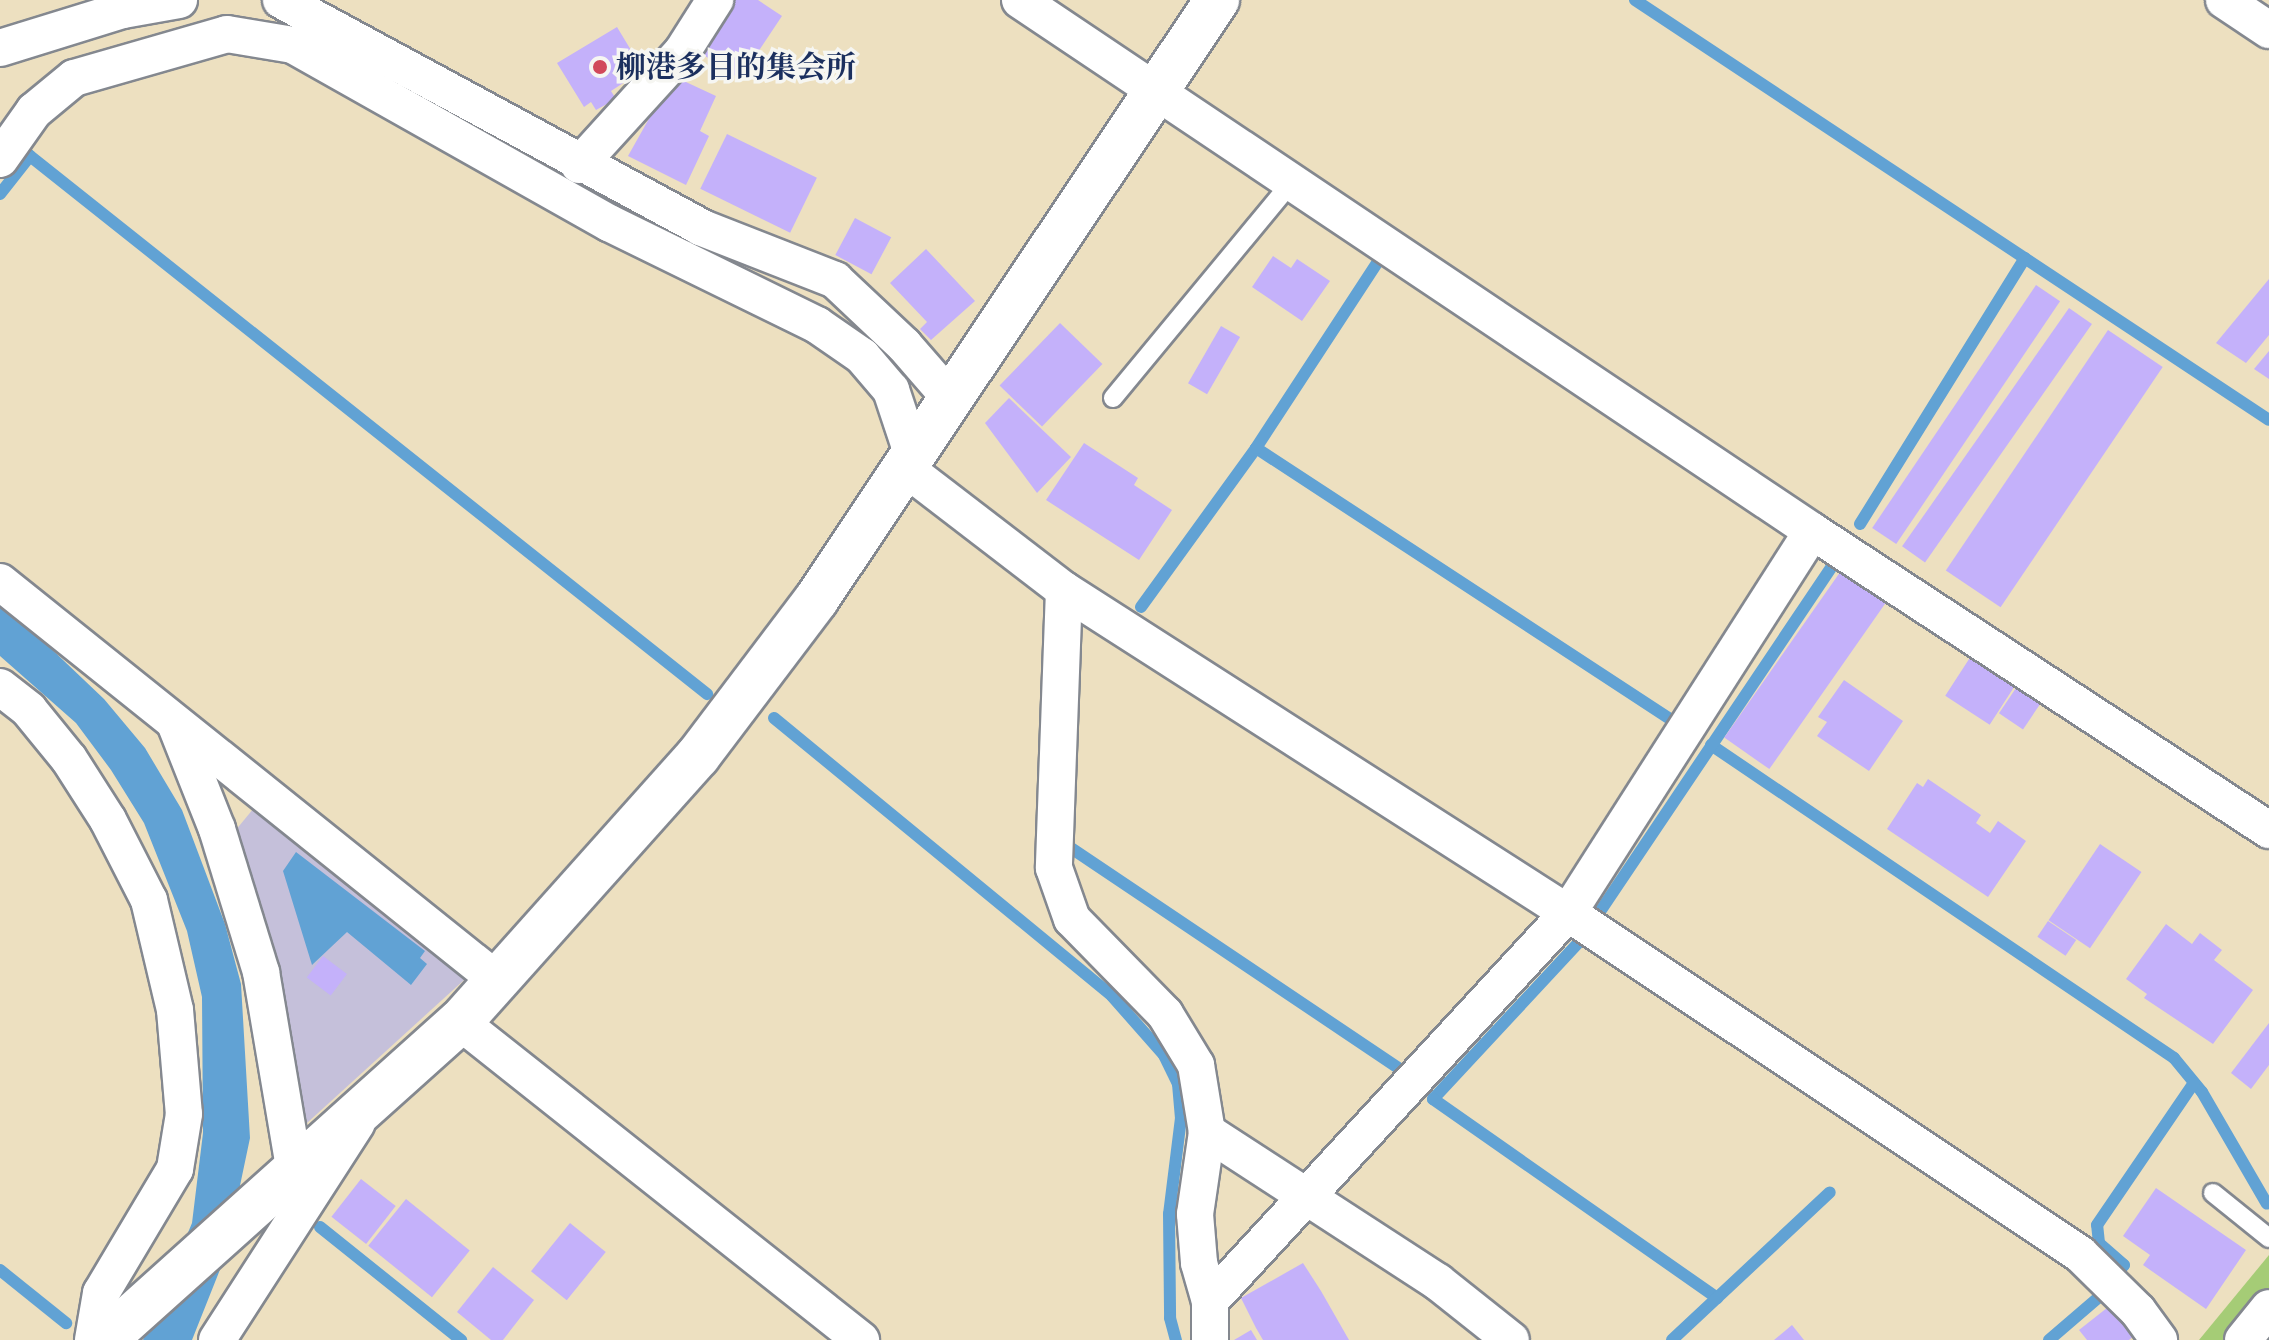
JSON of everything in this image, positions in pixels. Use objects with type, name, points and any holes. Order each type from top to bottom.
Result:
[{"type":"street","points":[[0,48],[123,10],[179,0]]},
{"type":"street","points":[[281,0],[579,165],[700,227],[835,280],[904,345],[951,399]]},
{"type":"street","points":[[579,165],[682,52],[715,0]]},
{"type":"street","points":[[1020,0],[1812,531],[2269,830]]},
{"type":"street","points":[[105,1336],[362,1115],[460,1022],[698,756],[816,600],[1217,0]]},
{"type":"street","points":[[2224,0],[2269,30]]},
{"type":"street","points":[[0,159],[34,111],[74,78],[227,34],[293,45],[609,223],[817,325],[862,356],[891,390],[909,462],[1064,590],[1568,913],[2080,1254],[2138,1311],[2159,1340]]},
{"type":"street","points":[[1210,1301],[1311,1197],[1568,913],[1812,531]]},
{"type":"street","points":[[0,582],[498,981]]},
{"type":"street","points":[[1064,590],[1054,868],[1072,919],[1165,1014],[1196,1065],[1207,1132],[1195,1214],[1199,1263],[1210,1301],[1210,1340]]},
{"type":"street","points":[[0,687],[29,710],[69,759],[108,820],[149,900],[175,1010],[184,1114],[175,1169],[101,1293],[105,1336]]},
{"type":"street","points":[[174,722],[217,829],[261,972],[295,1172]]},
{"type":"street","points":[[460,1022],[861,1340]]},
{"type":"street","points":[[217,1340],[362,1115]]},
{"type":"street","points":[[1207,1132],[1438,1282],[1511,1340]]},
{"type":"street","points":[[2243,1340],[2269,1308]]},
{"type":"lane","points":[[1113,398],[1292,182]]},
{"type":"lane","points":[[2213,1193],[2269,1238]]},
{"type":"shaded area","points":[[259,802],[459,963],[464,980],[307,1123],[283,1054],[230,837]]},
{"type":"green space","points":[[2269,1255],[2269,1295],[2232,1340],[2199,1340]]},
{"type":"water","points":[[0,600],[104,699],[145,748],[182,810],[225,924],[241,984],[250,1138],[225,1257],[192,1340],[143,1340],[192,1223],[203,1133],[202,997],[187,931],[144,823],[111,770],[76,723],[0,656]]},
{"type":"water","points":[[296,852],[425,951],[420,958],[427,964],[411,985],[347,932],[312,965],[283,871]]},
{"type":"building","points":[[729,0],[758,0],[782,16],[740,79],[696,50]]},
{"type":"building","name":"柳港多目的集会所","points":[[617,27],[643,70],[611,91],[616,99],[596,110],[591,102],[584,107],[557,63]]},
{"type":"building","points":[[673,76],[716,96],[700,131],[709,136],[686,185],[628,156]]},
{"type":"building","points":[[727,134],[817,178],[790,233],[700,189]]},
{"type":"building","points":[[855,218],[891,237],[871,274],[835,255]]},
{"type":"building","points":[[926,249],[975,301],[931,340],[920,329],[927,322],[890,283]]},
{"type":"building","points":[[1273,256],[1291,268],[1297,259],[1330,281],[1302,321],[1252,287]]},
{"type":"building","points":[[2269,279],[2269,335],[2246,363],[2216,343]]},
{"type":"building","points":[[2036,285],[2060,301],[1896,544],[1872,528]]},
{"type":"building","points":[[2069,308],[2092,324],[1925,562],[1902,546]]},
{"type":"building","points":[[1060,323],[1102,364],[1042,427],[1000,386]]},
{"type":"building","points":[[1221,326],[1240,337],[1207,394],[1188,383]]},
{"type":"building","points":[[2108,330],[2163,367],[2001,607],[1946,570]]},
{"type":"building","points":[[2269,351],[2269,379],[2254,369]]},
{"type":"building","points":[[1009,398],[1071,457],[1037,493],[985,423]]},
{"type":"building","points":[[1084,443],[1138,478],[1134,485],[1172,510],[1139,560],[1046,500]]},
{"type":"building","points":[[1843,568],[1888,600],[1769,769],[1724,738]]},
{"type":"building","points":[[1973,653],[2017,682],[1990,725],[1945,696]]},
{"type":"building","points":[[1844,680],[1903,721],[1869,771],[1817,736],[1827,722],[1818,717]]},
{"type":"building","points":[[2018,685],[2042,701],[2023,729],[1999,713]]},
{"type":"building","points":[[1928,779],[1981,815],[1976,823],[1990,833],[1998,821],[2026,841],[1988,897],[1887,829],[1917,783],[1923,787]]},
{"type":"building","points":[[2100,844],[2141,872],[2090,948],[2049,920]]},
{"type":"building","points":[[2048,921],[2076,940],[2066,956],[2037,937]]},
{"type":"building","points":[[2166,924],[2192,944],[2200,933],[2222,950],[2214,960],[2253,990],[2213,1044],[2144,998],[2147,994],[2126,979]]},
{"type":"building","points":[[323,956],[347,974],[331,996],[307,978]]},
{"type":"building","points":[[2269,1023],[2269,1065],[2251,1089],[2231,1073]]},
{"type":"building","points":[[361,1179],[396,1206],[366,1244],[331,1217]]},
{"type":"building","points":[[2156,1188],[2246,1250],[2206,1309],[2143,1265],[2150,1255],[2123,1236]]},
{"type":"building","points":[[406,1199],[470,1251],[432,1297],[368,1246]]},
{"type":"building","points":[[570,1223],[606,1252],[567,1300],[531,1271]]},
{"type":"building","points":[[1303,1263],[1349,1340],[1263,1340],[1241,1298]]},
{"type":"building","points":[[493,1267],[534,1300],[503,1340],[491,1340],[457,1312]]},
{"type":"building","points":[[2112,1304],[2136,1334],[2129,1340],[2087,1340],[2079,1330]]},
{"type":"building","points":[[1792,1325],[1804,1340],[1774,1340]]},
{"type":"building","points":[[1251,1330],[1257,1340],[1234,1340]]},
{"type":"waterway","points":[[1635,0],[2269,420]]},
{"type":"waterway","points":[[0,194],[30,156],[27,153]]},
{"type":"waterway","points":[[30,156],[707,694]]},
{"type":"waterway","points":[[1860,524],[2025,258]]},
{"type":"waterway","points":[[1141,607],[1256,448],[1377,263]]},
{"type":"waterway","points":[[1256,448],[1669,718]]},
{"type":"waterway","points":[[1599,913],[1832,566]]},
{"type":"waterway","points":[[774,718],[1112,996],[1164,1055],[1178,1084],[1181,1118],[1169,1214],[1170,1318],[1176,1340]]},
{"type":"waterway","points":[[1711,745],[2174,1058],[2202,1092],[2267,1204]]},
{"type":"waterway","points":[[1068,846],[1398,1068]]},
{"type":"waterway","points":[[1580,941],[1433,1099],[1717,1298]]},
{"type":"waterway","points":[[2115,1276],[2124,1265],[2099,1243],[2097,1225],[2194,1083]]},
{"type":"waterway","points":[[1672,1340],[1830,1192]]},
{"type":"waterway","points":[[320,1227],[461,1340]]},
{"type":"waterway","points":[[0,1270],[66,1323]]},
{"type":"waterway","points":[[2049,1340],[2099,1297]]},
{"type":"place","name":"柳港多目的集会所","points":[[600,67]]}]
